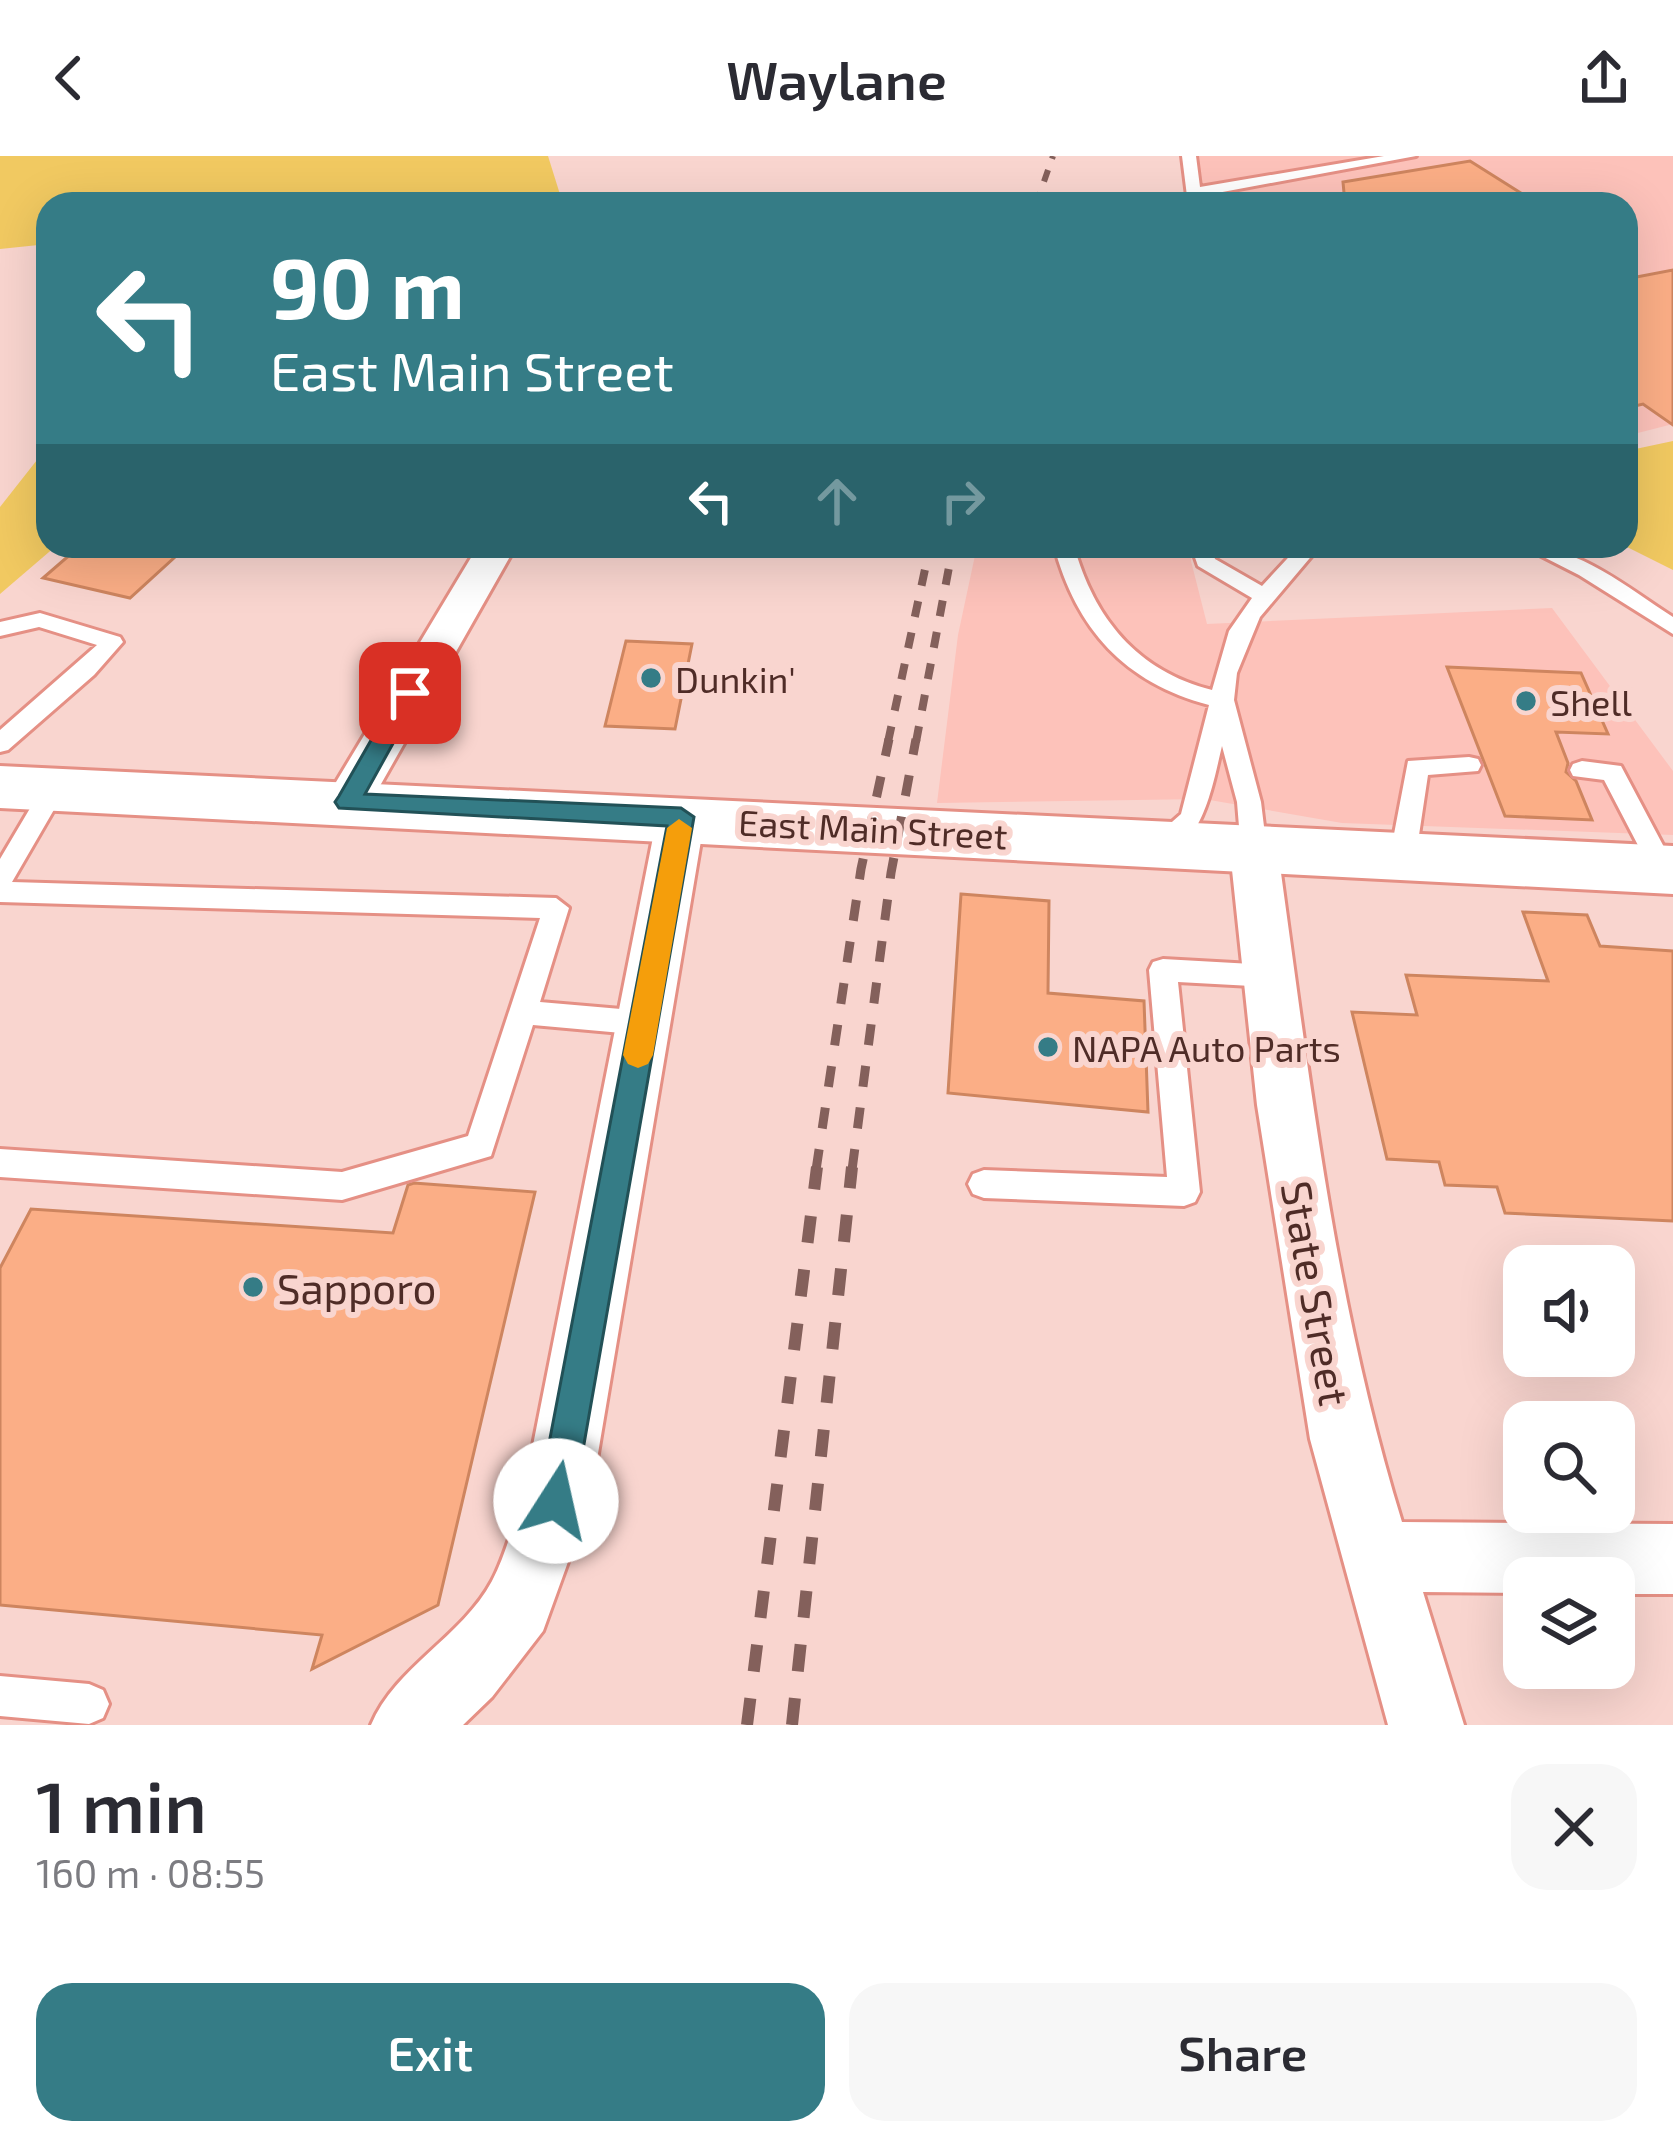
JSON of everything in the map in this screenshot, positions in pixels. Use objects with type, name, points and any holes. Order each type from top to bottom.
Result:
[{"type":"main road","name":"East Main Street","points":[[14,755],[347,802],[1668,869]]},
{"type":"street","points":[[347,802],[490,558]]},
{"type":"street","points":[[409,1725],[466,1672],[518,1606],[556,1501],[681,817]]},
{"type":"street","name":"State Street","points":[[1254,851],[1285,1105],[1342,1439],[1426,1725]]},
{"type":"street","points":[[1377,1557],[1673,1558]]},
{"type":"lane","points":[[1189,156],[1190,192]]},
{"type":"lane","points":[[1230,192],[1409,156]]},
{"type":"lane","points":[[1068,558],[1079,597],[1095,625],[1122,652],[1180,692],[1222,700]]},
{"type":"lane","points":[[1204,558],[1264,596]]},
{"type":"lane","points":[[1160,844],[1192,818],[1222,700],[1226,656],[1247,614],[1299,558]]},
{"type":"lane","points":[[1559,558],[1586,570],[1673,628]]},
{"type":"lane","points":[[0,629],[40,620],[112,642],[14,755],[0,881]]},
{"type":"lane","points":[[1222,700],[1249,802],[1254,851]]},
{"type":"lane","points":[[1403,856],[1417,767],[1468,765]]},
{"type":"lane","points":[[1582,770],[1612,772],[1668,869]]},
{"type":"lane","points":[[0,892],[556,908],[480,1146],[342,1186],[0,1163]]},
{"type":"lane","points":[[984,1184],[1184,1192],[1163,970],[1270,976]]},
{"type":"lane","points":[[523,1012],[644,1023]]},
{"type":"lane","points":[[0,1696],[89,1704]]},
{"type":"shaded area","points":[[0,156],[548,156],[559,192],[36,192],[36,245],[0,249]]},
{"type":"shaded area","points":[[1189,156],[1673,156],[1673,424],[1638,433],[1638,192],[1194,192]]},
{"type":"shaded area","points":[[1673,441],[1673,570],[1638,552],[1638,448]]},
{"type":"shaded area","points":[[36,461],[36,558],[42,558],[0,594],[0,507]]},
{"type":"shaded area","points":[[974,558],[1191,558],[1207,624],[1552,608],[1673,771],[1673,835],[1342,823],[1204,799],[937,803],[958,635]]},
{"type":"building","points":[[1470,161],[1519,192],[1344,192],[1343,182]]},
{"type":"building","points":[[1673,270],[1673,425],[1638,405],[1638,277]]},
{"type":"building","points":[[66,558],[174,558],[130,598],[43,578]]},
{"type":"building","name":"Dunkin'","points":[[626,641],[692,644],[675,729],[605,726]]},
{"type":"building","points":[[1447,667],[1581,673],[1608,734],[1556,732],[1568,763],[1566,772],[1576,781],[1592,820],[1505,816]]},
{"type":"building","name":"NAPA Auto Parts","points":[[961,894],[1049,901],[1048,993],[1144,1001],[1148,1112],[948,1093]]},
{"type":"building","points":[[1523,912],[1587,915],[1600,946],[1673,951],[1673,1221],[1505,1213],[1497,1187],[1445,1185],[1439,1162],[1387,1159],[1352,1012],[1417,1015],[1406,975],[1548,981]]},
{"type":"building","points":[[408,1185],[535,1192],[438,1605],[312,1669],[322,1635],[0,1605],[0,1268],[31,1209],[393,1233]]},
{"type":"railway","points":[[1040,192],[1053,156]]},
{"type":"railway","points":[[888,742],[927,558]]},
{"type":"railway","points":[[916,742],[951,558]]},
{"type":"railway","points":[[816,1170],[861,869],[889,739]]},
{"type":"railway","points":[[852,1170],[891,873],[916,739]]},
{"type":"railway","points":[[747,1725],[817,1167]]},
{"type":"railway","points":[[792,1725],[852,1167]]},
{"type":"slow traffic","points":[[638,1055],[679,828]]},
{"type":"place","name":"Dunkin'","points":[[651,678]]},
{"type":"place","name":"Shell","points":[[1526,701]]},
{"type":"place","name":"NAPA Auto Parts","points":[[1048,1047]]},
{"type":"place","name":"Sapporo","points":[[253,1287]]},
{"type":"route","points":[[410,693],[347,802],[681,817],[556,1501]]}]
